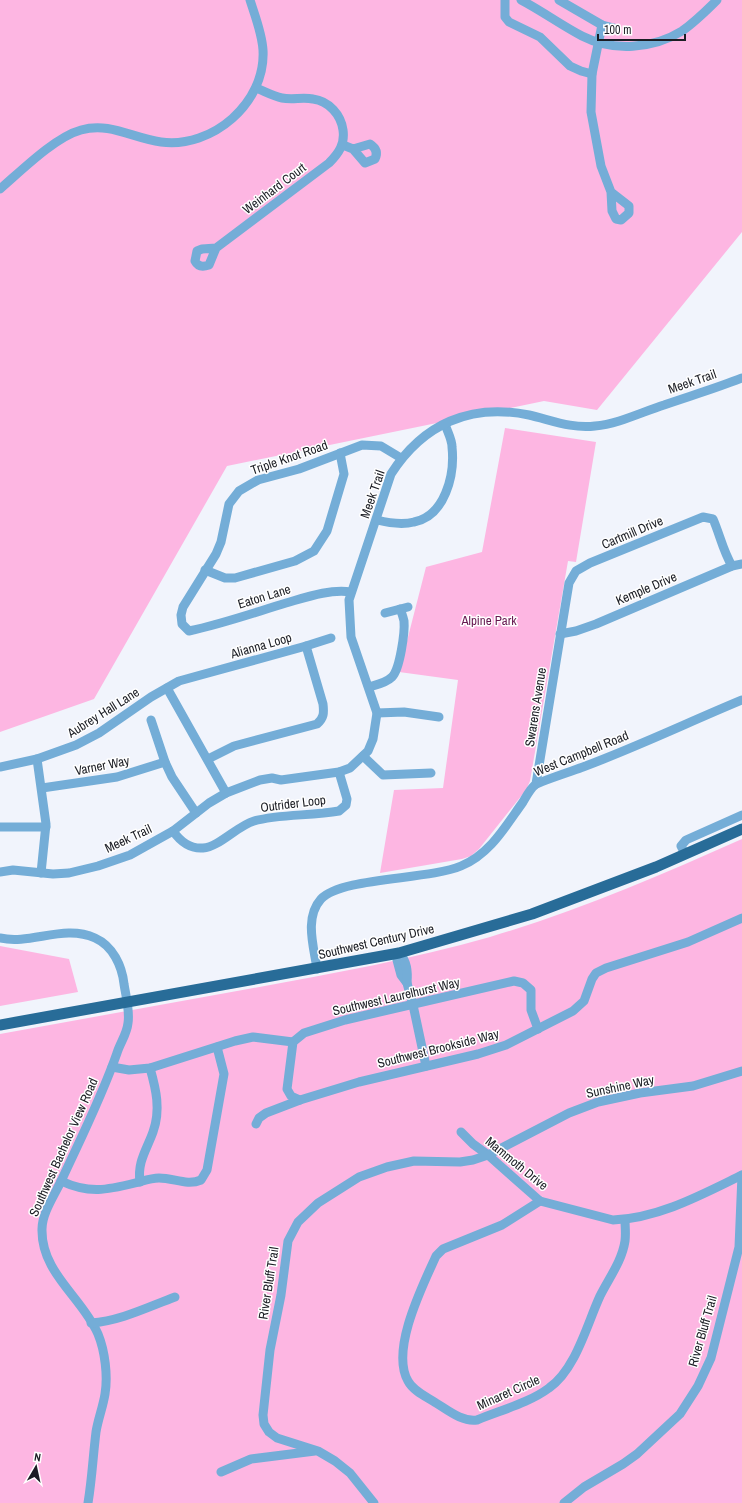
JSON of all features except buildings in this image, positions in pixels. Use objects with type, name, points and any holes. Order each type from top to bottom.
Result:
[{"type":"main road","name":"Southwest Century Drive","points":[[0,1026],[399,953],[532,914],[623,880],[742,829]]},
{"type":"street","points":[[0,189],[42,154],[69,135],[80,130],[104,127],[162,142],[186,140],[210,133],[230,121],[240,111],[256,88],[261,70],[264,51],[262,36],[250,0]]},
{"type":"street","points":[[505,0],[505,17],[509,22],[540,37],[570,66],[592,74]]},
{"type":"street","points":[[521,0],[583,36],[599,42],[626,46],[641,46],[669,38],[693,22],[717,0]]},
{"type":"street","points":[[559,0],[602,25],[614,28]]},
{"type":"street","points":[[602,25],[592,74],[591,112],[601,166],[611,192]]},
{"type":"street","points":[[256,88],[281,98],[313,99],[329,106],[337,113],[343,126],[343,145],[353,149]]},
{"type":"street","name":"Weinhard Court","points":[[216,248],[330,163],[343,145]]},
{"type":"street","name":"Meek Trail","points":[[0,872],[13,870],[41,873],[69,873],[98,866],[130,855],[173,831],[196,813],[226,793],[254,784],[261,786],[273,784],[281,780],[339,772],[350,768],[363,756],[373,739],[377,713],[351,638],[349,600],[377,520],[383,496],[391,474],[401,458],[428,432],[465,416],[486,412],[505,411],[572,426],[595,426],[618,421],[742,378]]},
{"type":"street","points":[[377,520],[398,524],[415,522],[434,512],[447,493],[453,465],[452,446],[445,424]]},
{"type":"street","name":"Triple Knot Road","points":[[185,628],[181,615],[183,607],[221,542],[229,504],[239,490],[258,480],[299,469],[362,445],[381,446],[401,458]]},
{"type":"street","points":[[205,570],[225,578],[235,578],[295,561],[314,551],[326,531],[344,474],[340,453]]},
{"type":"street","name":"Cartmill Drive","points":[[560,634],[569,583],[576,571],[590,563],[699,518],[709,517],[713,519],[719,532],[723,550],[732,566]]},
{"type":"street","name":"Kemple Drive","points":[[560,634],[576,631],[596,624],[732,566],[742,564]]},
{"type":"street","name":"Eaton Lane","points":[[185,628],[189,631],[211,626],[296,600],[334,591],[351,592]]},
{"type":"street","points":[[369,687],[386,682],[393,677],[397,669],[404,631],[404,608],[385,613]]},
{"type":"street","name":"Swarens Avenue","points":[[536,784],[560,634]]},
{"type":"street","points":[[306,646],[331,638]]},
{"type":"street","name":"Alianna Loop","points":[[151,697],[179,681],[306,646],[323,704],[324,711],[322,719],[318,724],[234,746],[208,759]]},
{"type":"street","points":[[166,688],[208,759],[226,793]]},
{"type":"street","name":"Aubrey Hall Lane","points":[[0,767],[37,759],[76,745],[99,732],[151,697]]},
{"type":"street","name":"West Campbell Road","points":[[317,969],[311,932],[312,917],[317,904],[330,892],[346,887],[459,867],[484,853],[536,784],[584,767],[742,700]]},
{"type":"street","points":[[377,713],[404,712],[438,717]]},
{"type":"street","points":[[152,720],[165,762],[172,777],[196,813]]},
{"type":"street","points":[[363,756],[383,776],[430,773]]},
{"type":"street","points":[[37,759],[46,827],[41,873]]},
{"type":"street","name":"Varner Way","points":[[42,788],[118,778],[165,762]]},
{"type":"street","name":"Outrider Loop","points":[[173,831],[180,840],[188,845],[202,848],[216,843],[227,835],[255,821],[339,811],[346,805],[347,799],[339,772]]},
{"type":"street","points":[[685,854],[681,846],[686,840],[742,814]]},
{"type":"street","points":[[0,827],[46,827]]},
{"type":"street","name":"Southwest Brookside Way","points":[[256,1124],[259,1118],[266,1113],[300,1100],[359,1082],[493,1050],[573,1011],[584,1001],[592,979],[596,973],[688,942],[742,918]]},
{"type":"street","name":"Southwest Bachelor View Road","points":[[0,938],[20,939],[68,933],[96,939],[109,949],[117,959],[123,978],[127,1002],[128,1023],[104,1090],[44,1217],[41,1228],[46,1256],[58,1278],[98,1334],[102,1348],[105,1373],[105,1393],[96,1430],[93,1476],[88,1503]]},
{"type":"street","points":[[399,953],[405,959],[408,974],[407,983],[426,1066]]},
{"type":"street","name":"Southwest Laurelhurst Way","points":[[294,1042],[304,1033],[318,1028],[413,1005],[519,982],[528,985],[530,990],[531,1010],[538,1029]]},
{"type":"street","points":[[112,1067],[129,1070],[150,1068],[253,1037],[294,1042],[287,1088],[292,1096],[300,1100]]},
{"type":"street","points":[[61,1181],[74,1188],[91,1190],[113,1188],[159,1178],[195,1183],[201,1180],[205,1175],[223,1082],[223,1065],[217,1047]]},
{"type":"street","points":[[140,1182],[139,1172],[141,1158],[154,1131],[157,1112],[156,1089],[150,1068]]},
{"type":"street","name":"Sunshine Way","points":[[488,1155],[569,1113],[598,1102],[640,1093],[693,1086],[742,1071]]},
{"type":"street","name":"Mammoth Drive","points":[[461,1132],[540,1201],[613,1220],[625,1220],[681,1204],[742,1175]]},
{"type":"street","name":"River Bluff Trail","points":[[374,1503],[350,1473],[335,1461],[318,1451],[277,1438],[268,1432],[264,1424],[263,1415],[270,1350],[281,1295],[285,1254],[288,1241],[298,1222],[318,1203],[343,1186],[373,1172],[414,1161],[460,1162],[473,1160],[488,1155]]},
{"type":"street","name":"River Bluff Trail","points":[[564,1503],[584,1487],[637,1454],[680,1414],[698,1386],[711,1358],[739,1247],[742,1175]]},
{"type":"street","name":"Minaret Circle","points":[[540,1201],[491,1231],[443,1249],[436,1256],[405,1331],[403,1360],[404,1371],[408,1381],[417,1391],[460,1418],[478,1420],[530,1399],[549,1389],[557,1381],[579,1348],[600,1297],[614,1270],[625,1241],[625,1220]]},
{"type":"street","points":[[91,1323],[102,1322],[138,1311],[175,1297]]},
{"type":"street","points":[[221,1472],[251,1459],[318,1451]]},
{"type":"green space","points":[[0,0],[742,0],[742,232],[597,410],[544,401],[227,466],[94,699],[0,732]]},
{"type":"green space","name":"Alpine Park","points":[[505,428],[596,442],[576,562],[568,561],[530,781],[526,790],[479,849],[471,856],[462,859],[380,873],[394,790],[443,788],[458,680],[399,672],[426,567],[482,552]]},
{"type":"green space","points":[[742,839],[742,1503],[0,1503],[0,1034],[339,972],[430,953],[490,937],[554,916],[649,879]]},
{"type":"green space","points":[[0,946],[69,959],[78,992],[0,1006]]}]
